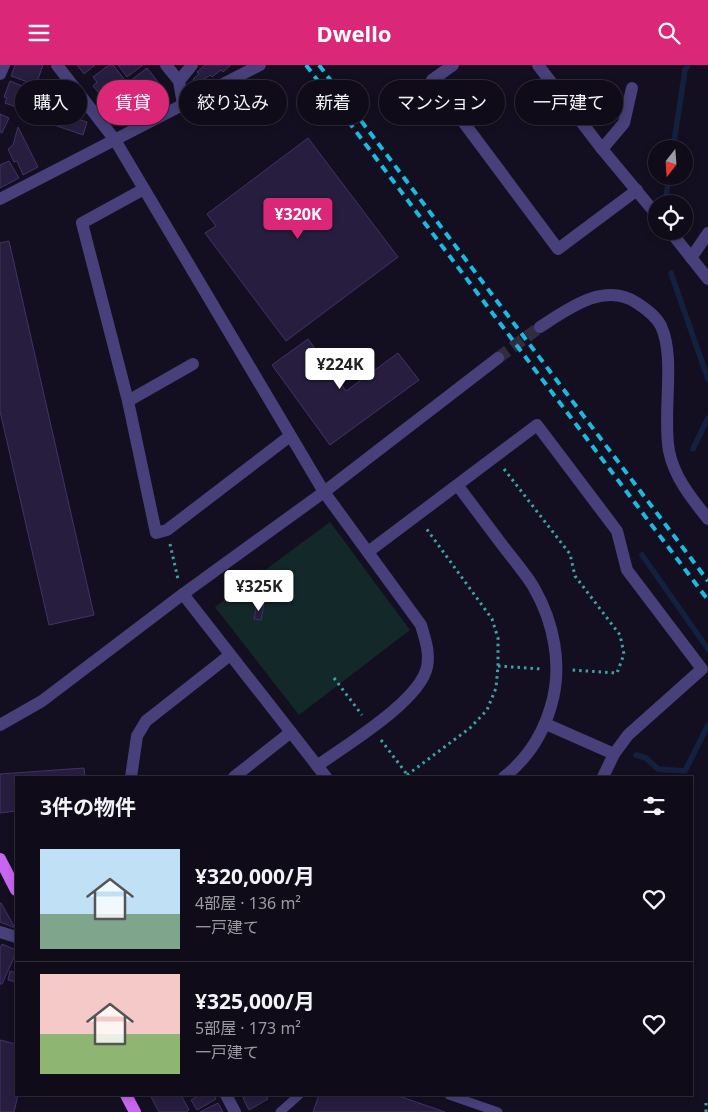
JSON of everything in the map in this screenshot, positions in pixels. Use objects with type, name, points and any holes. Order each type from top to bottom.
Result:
[{"type":"main road","points":[[0,859],[15,888]]},
{"type":"main road","points":[[129,1096],[135,1112]]},
{"type":"street","points":[[0,75],[4,65]]},
{"type":"street","points":[[57,65],[115,140],[324,492],[421,625],[428,647],[427,668],[418,687],[400,706],[317,766]]},
{"type":"street","points":[[166,65],[179,81]]},
{"type":"street","points":[[180,80],[192,65]]},
{"type":"street","points":[[231,80],[260,65]]},
{"type":"street","points":[[453,65],[432,80],[558,249],[637,190]]},
{"type":"street","points":[[538,65],[602,149],[648,204]]},
{"type":"street","points":[[602,149],[624,123],[632,88]]},
{"type":"street","points":[[0,199],[179,107]]},
{"type":"street","points":[[144,189],[82,223],[128,401],[156,533],[167,530],[290,436]]},
{"type":"street","points":[[691,258],[708,233]]},
{"type":"street","points":[[677,240],[708,279]]},
{"type":"street","points":[[540,327],[587,299],[601,295],[618,295],[634,301],[648,310],[660,326],[666,346],[666,421],[669,452],[681,484],[708,519]]},
{"type":"street","points":[[0,725],[42,701],[181,588],[324,492],[498,358]]},
{"type":"street","points":[[128,401],[193,364]]},
{"type":"street","points":[[368,552],[537,425],[618,531],[627,570],[702,669],[628,735],[614,754],[603,776]]},
{"type":"street","points":[[458,486],[533,586],[546,612],[554,638],[557,669],[555,695],[546,724],[530,751],[505,776]]},
{"type":"street","points":[[181,588],[230,655],[325,776]]},
{"type":"street","points":[[131,776],[137,736],[146,721],[230,655]]},
{"type":"street","points":[[546,724],[614,754]]},
{"type":"street","points":[[235,776],[290,733]]},
{"type":"street","points":[[0,932],[15,937]]},
{"type":"street","points":[[227,1096],[235,1112]]},
{"type":"lane","points":[[280,1112],[298,1096]]},
{"type":"lane","points":[[452,1096],[498,1112]]},
{"type":"path","points":[[495,457],[570,554],[575,576],[620,635],[624,654],[617,673],[498,666]]},
{"type":"path","points":[[334,678],[408,776],[464,733],[487,710],[496,688],[498,666],[498,638],[492,619],[416,516]]},
{"type":"path","points":[[167,530],[181,588]]},
{"type":"path","points":[[706,1101],[706,1112]]},
{"type":"green space","points":[[330,522],[410,630],[299,715],[215,607]]},
{"type":"building","points":[[15,65],[43,65],[38,80],[22,80],[11,76]]},
{"type":"building","points":[[77,65],[95,65],[84,74]]},
{"type":"building","points":[[109,65],[113,65],[125,80],[97,80],[97,82],[93,77]]},
{"type":"building","points":[[118,65],[143,65],[127,77]]},
{"type":"building","points":[[205,65],[231,65],[223,72],[221,70],[212,77],[210,75],[203,80],[193,79],[199,74],[197,72]]},
{"type":"building","points":[[147,68],[157,80],[131,80]]},
{"type":"building","points":[[10,81],[15,83],[15,107],[5,103],[7,98],[4,97]]},
{"type":"building","points":[[97,82],[97,91],[93,86]]},
{"type":"building","points":[[0,114],[9,118],[2,133],[0,132]]},
{"type":"building","points":[[54,125],[86,125],[83,135]]},
{"type":"building","points":[[18,127],[38,167],[23,175],[17,161],[14,162],[8,149],[13,145]]},
{"type":"building","points":[[308,138],[398,257],[286,341],[205,233],[216,226],[207,214]]},
{"type":"building","points":[[9,161],[19,178],[0,188],[0,165]]},
{"type":"building","points":[[9,241],[94,615],[49,625],[0,411],[0,243]]},
{"type":"building","points":[[308,339],[346,391],[398,353],[419,380],[330,445],[272,365]]},
{"type":"building","points":[[257,603],[264,605],[261,620],[254,619]]},
{"type":"building","points":[[84,768],[85,776],[15,776],[15,811],[0,813],[0,774]]},
{"type":"building","points":[[1,903],[15,928],[0,922]]},
{"type":"building","points":[[2,944],[15,950],[15,955],[2,984],[0,984],[0,948]]},
{"type":"building","points":[[10,971],[15,973],[15,982],[8,980]]},
{"type":"building","points":[[0,1040],[15,1044],[15,1096],[18,1096],[14,1112],[0,1112]]},
{"type":"building","points":[[151,1096],[182,1096],[189,1110],[186,1112],[159,1112]]},
{"type":"building","points":[[198,1096],[214,1096],[216,1099],[197,1110],[191,1100]]},
{"type":"building","points":[[266,1096],[268,1099],[249,1110],[243,1098]]},
{"type":"building","points":[[319,1096],[399,1096],[445,1112],[313,1112]]},
{"type":"building","points":[[218,1103],[223,1112],[200,1112]]},
{"type":"waterway","points":[[674,140],[685,70],[688,65]]},
{"type":"waterway","points":[[666,195],[668,185]]},
{"type":"waterway","points":[[671,273],[708,379]]},
{"type":"waterway","points":[[693,449],[708,418]]},
{"type":"waterway","points":[[642,555],[708,649]]},
{"type":"waterway","points":[[636,755],[646,758],[658,769],[685,771],[708,725]]},
{"type":"tunnel","points":[[498,358],[540,327]]},
{"type":"railway","points":[[306,65],[708,600]]},
{"type":"railway","points":[[319,65],[708,581]]}]
